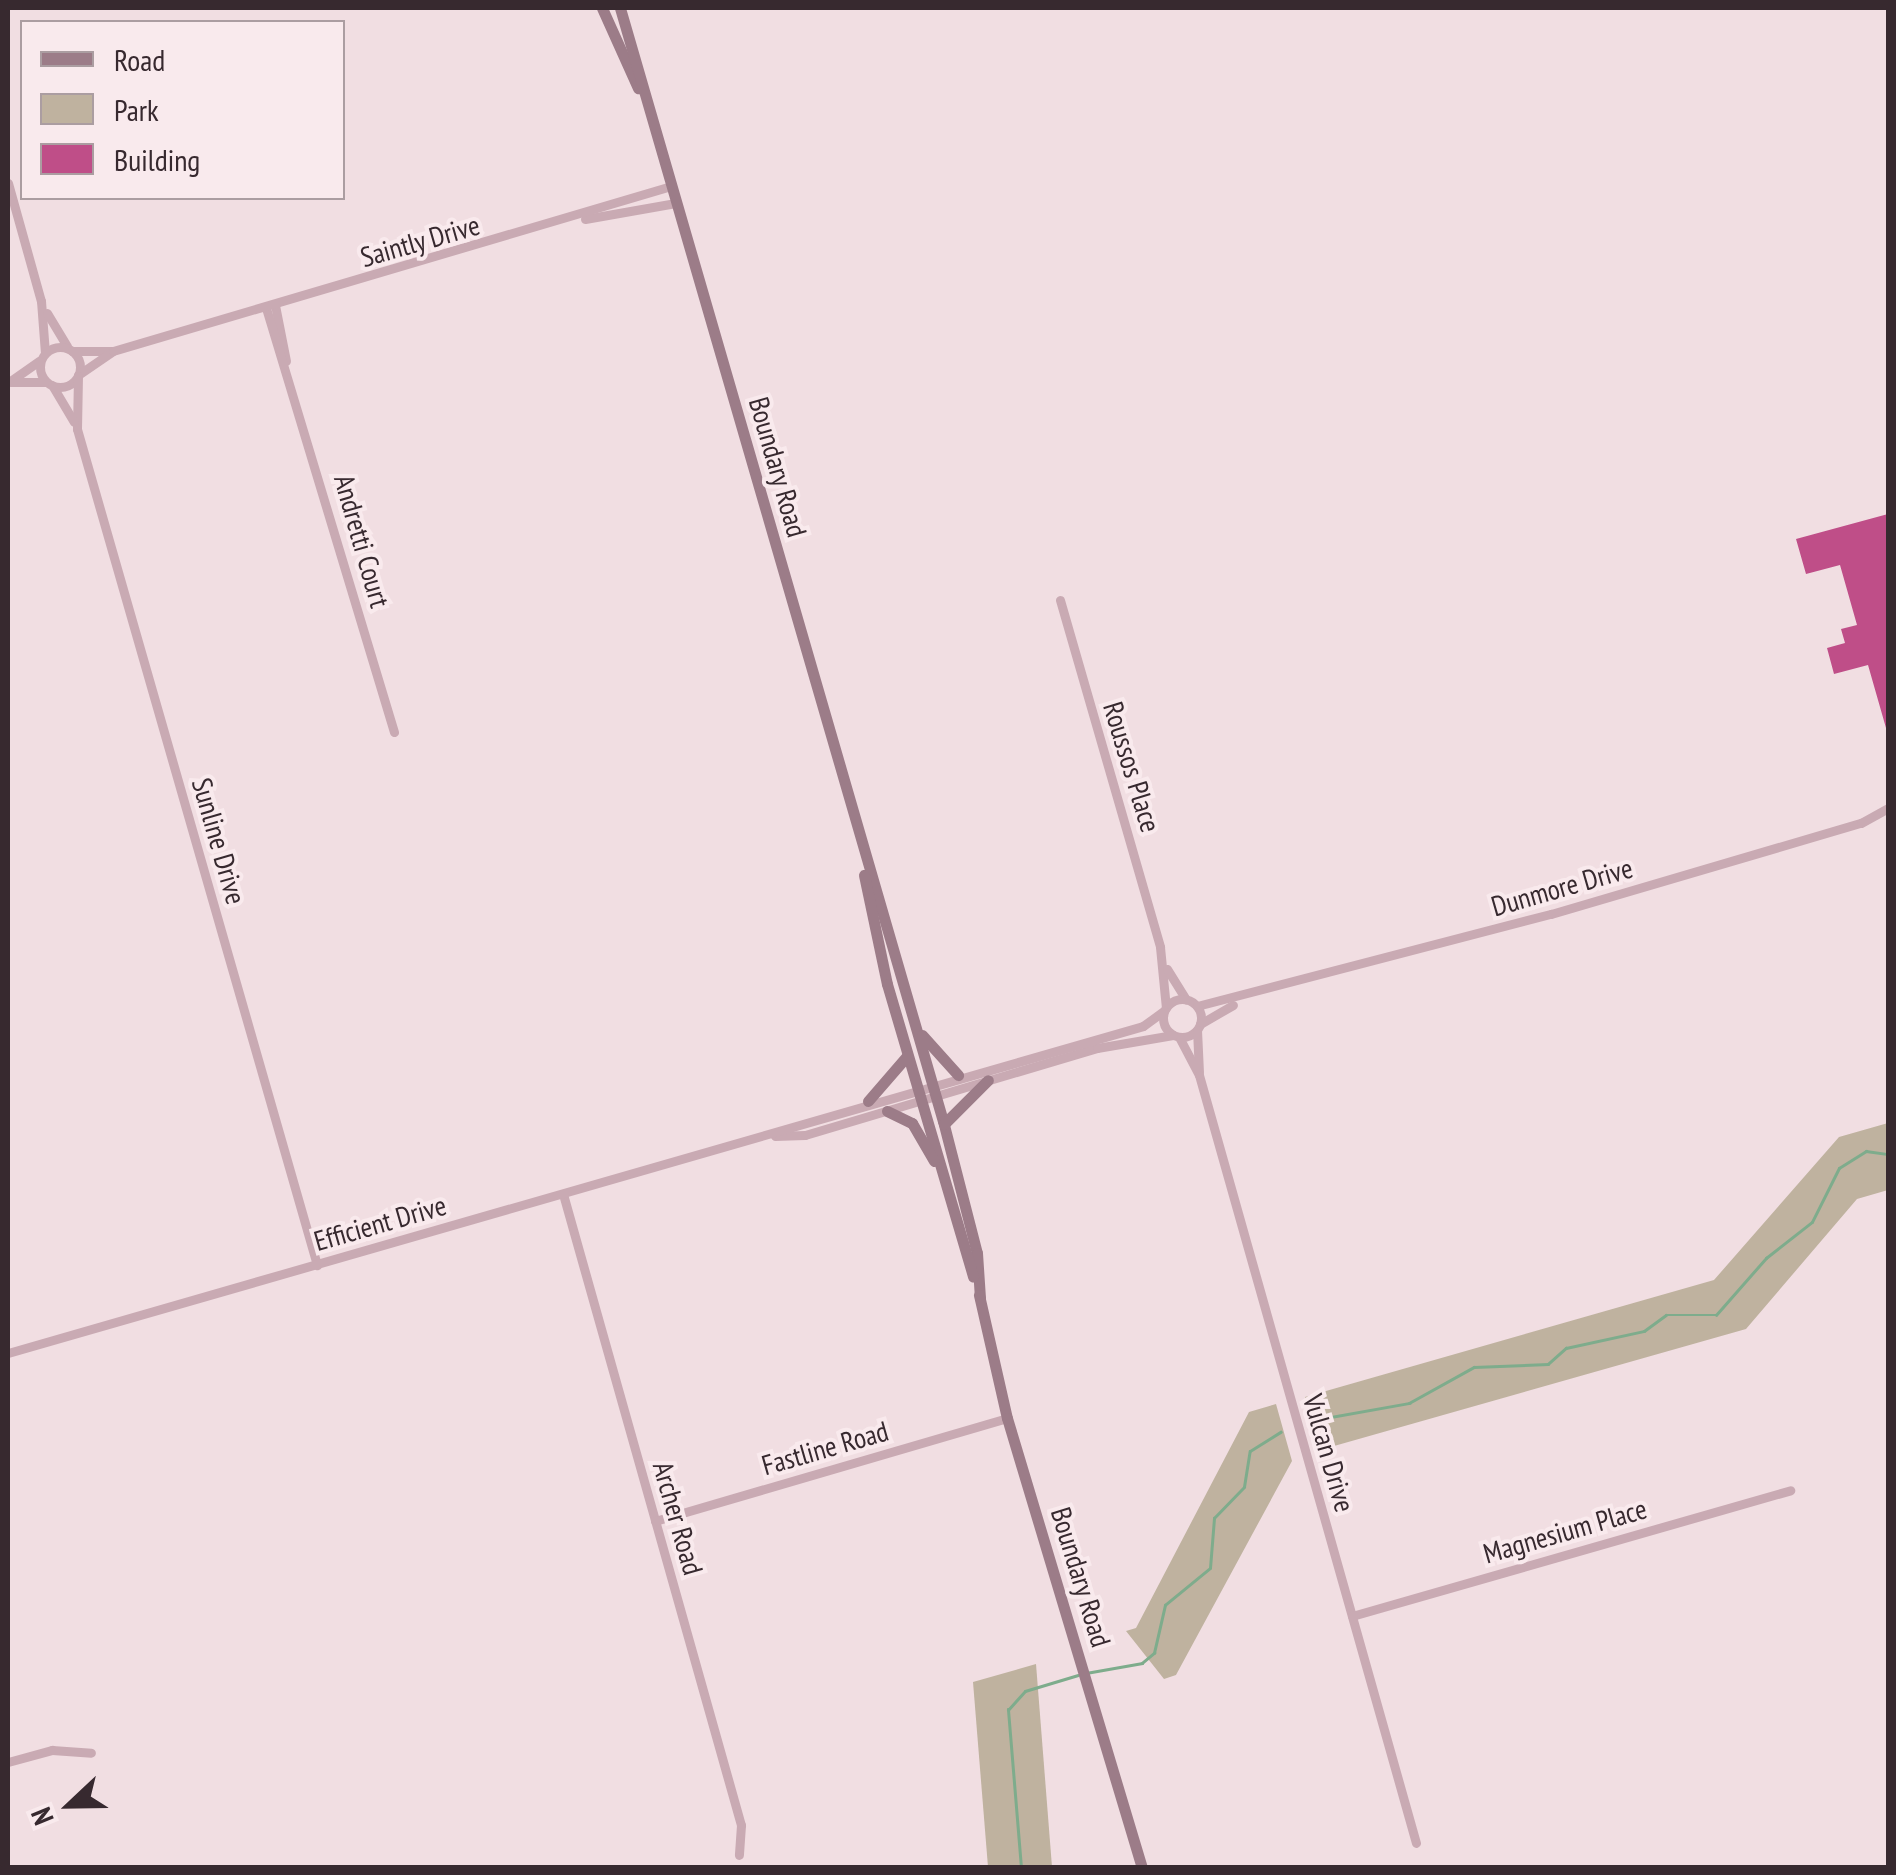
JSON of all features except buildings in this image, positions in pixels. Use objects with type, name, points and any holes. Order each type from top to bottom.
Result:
[{"type":"main road","name":"Boundary Road","points":[[610,10],[647,105],[910,1013],[924,1085],[922,1101],[980,1298],[1007,1418],[1142,1868]]},
{"type":"main road","name":"Boundary Road","points":[[859,843],[908,1053],[924,1085],[936,1098],[944,1124],[977,1253],[980,1298]]},
{"type":"main road","points":[[910,1013],[939,1062],[958,1075]]},
{"type":"main road","points":[[868,1101],[902,1070],[908,1053]]},
{"type":"main road","points":[[944,1124],[988,1080]]},
{"type":"main road","points":[[887,1111],[912,1123],[946,1182]]},
{"type":"street","points":[[8,184],[41,301],[43,355],[8,382]]},
{"type":"street","name":"Saintly Drive","points":[[43,355],[71,350],[113,351],[578,219],[671,186]]},
{"type":"street","name":"Saintly Drive","points":[[578,219],[676,203]]},
{"type":"street","points":[[41,301],[71,350]]},
{"type":"street","name":"Andretti Court","points":[[270,306],[394,732]]},
{"type":"street","name":"Sunline Drive","points":[[71,350],[78,376],[78,429]]},
{"type":"street","name":"Saintly Drive","points":[[50,384],[78,376],[113,351]]},
{"type":"street","name":"Sunline Drive","points":[[43,355],[50,384],[78,429],[317,1265]]},
{"type":"street","points":[[8,382],[50,384]]},
{"type":"street","name":"Roussos Place","points":[[1060,600],[1160,947],[1186,999]]},
{"type":"street","name":"Dunmore Drive","points":[[1197,1006],[1244,999],[1826,834],[1888,808]]},
{"type":"street","name":"Roussos Place","points":[[1160,947],[1165,1010],[1176,1036]]},
{"type":"street","points":[[924,1085],[1142,1026],[1186,999],[1197,1006]]},
{"type":"street","name":"Dunmore Drive","points":[[1176,1036],[1244,999]]},
{"type":"street","name":"Vulcan Drive","points":[[1197,1006],[1199,1076]]},
{"type":"street","points":[[922,1101],[988,1080],[1176,1036]]},
{"type":"street","name":"Vulcan Drive","points":[[1176,1036],[1199,1076],[1416,1843]]},
{"type":"street","name":"Efficient Drive","points":[[8,1353],[765,1136],[924,1085]]},
{"type":"street","name":"Efficient Drive","points":[[765,1136],[805,1135],[922,1101]]},
{"type":"street","name":"Archer Road","points":[[563,1194],[742,1826],[739,1855]]},
{"type":"street","name":"Fastline Road","points":[[656,1520],[1007,1418]]},
{"type":"street","name":"Magnesium Place","points":[[1352,1616],[1790,1490]]},
{"type":"street","points":[[8,1762],[52,1750],[92,1753]]},
{"type":"green space","points":[[1888,1123],[1888,1190],[1857,1199],[1746,1329],[1320,1450],[1305,1397],[1714,1280],[1839,1137]]},
{"type":"green space","points":[[1276,1404],[1292,1461],[1176,1675],[1164,1679],[1126,1631],[1136,1628],[1249,1412]]},
{"type":"green space","points":[[1036,1664],[1052,1867],[988,1867],[973,1682]]},
{"type":"waterway","points":[[1314,1420],[1409,1403],[1474,1367],[1548,1364],[1566,1348],[1644,1331],[1666,1315],[1716,1315],[1766,1258],[1812,1222],[1839,1168],[1866,1151],[1888,1154]]},
{"type":"waterway","points":[[1086,1673],[1142,1663],[1154,1653],[1165,1605],[1210,1568],[1214,1518],[1244,1487],[1250,1451],[1281,1432]]},
{"type":"waterway","points":[[1021,1868],[1008,1710],[1025,1691],[1078,1675]]}]
